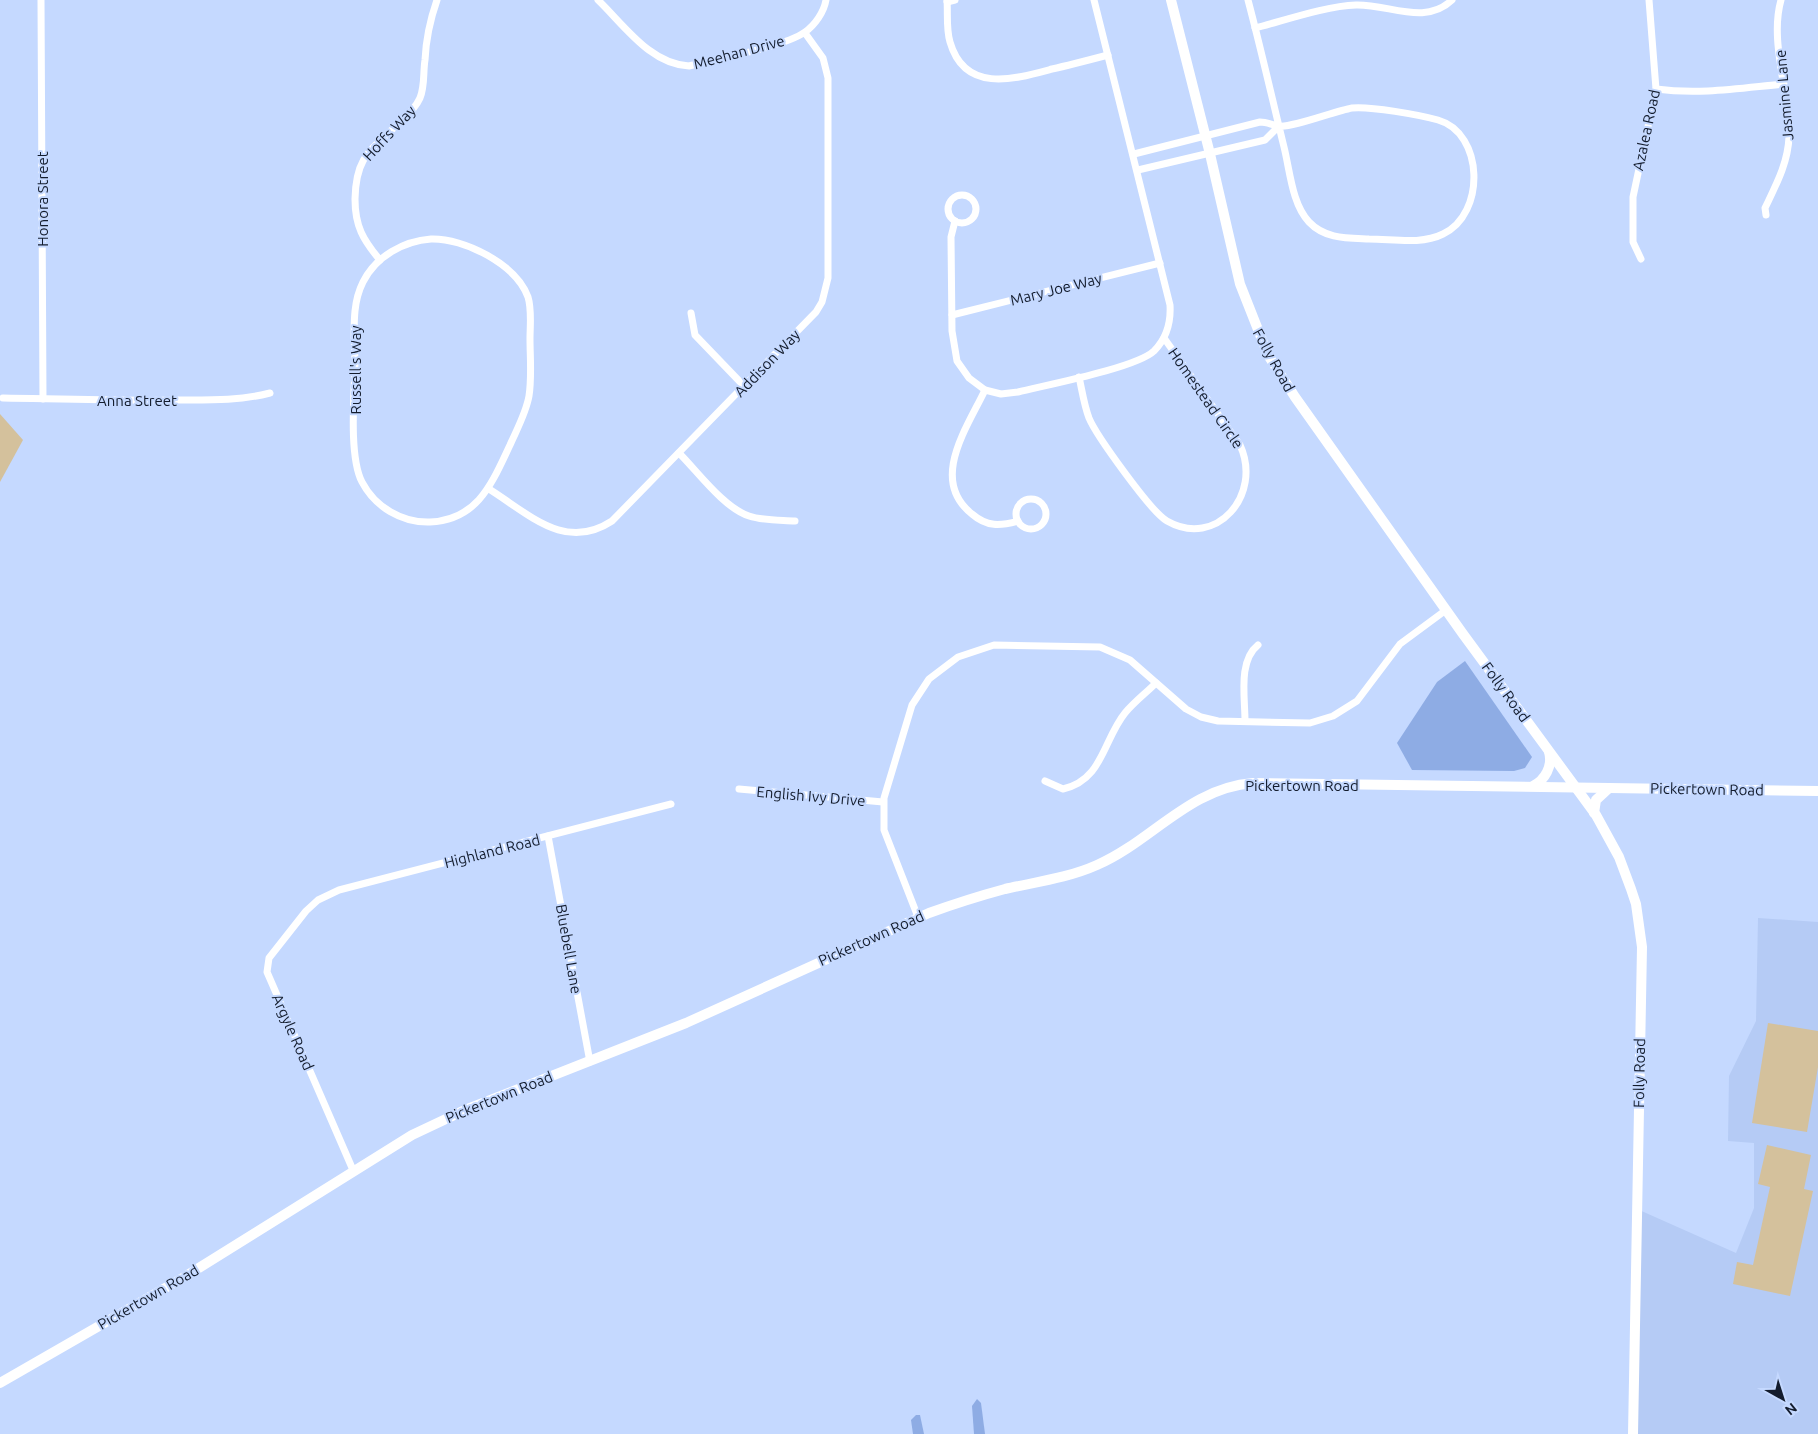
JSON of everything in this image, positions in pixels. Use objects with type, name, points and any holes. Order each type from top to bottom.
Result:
[{"type":"street","name":"Honora Street","points":[[41,0],[43,399]]},
{"type":"street","name":"Hoffs Way","points":[[380,260],[364,242],[358,228],[355,216],[356,178],[360,165],[367,154],[415,108],[421,96],[426,39],[437,0]]},
{"type":"street","name":"Meehan Drive","points":[[598,0],[655,55],[678,66],[689,66],[784,42],[805,32],[824,8],[826,0]]},
{"type":"street","points":[[956,0],[948,1],[948,32],[954,50],[965,66],[981,76],[1011,80],[1108,55]]},
{"type":"street","points":[[955,221],[951,237],[953,346],[957,361],[969,378],[985,390],[1001,394],[1012,393],[1140,360],[1154,351],[1164,338],[1169,326],[1170,305],[1138,170],[1094,0]]},
{"type":"street","name":"Folly Road","points":[[1171,0],[1206,136],[1240,284],[1268,355],[1295,397],[1446,610],[1594,813],[1625,872],[1636,904],[1642,947],[1633,1434]]},
{"type":"street","points":[[1134,154],[1260,122],[1279,126],[1352,108],[1371,109],[1440,121],[1462,138],[1472,159],[1473,194],[1468,210],[1459,223],[1445,234],[1424,240],[1340,238],[1324,233],[1308,221],[1299,208],[1279,126],[1255,28],[1248,0]]},
{"type":"street","points":[[1255,28],[1346,6],[1370,6],[1421,13],[1442,7],[1452,0]]},
{"type":"street","name":"Azalea Road","points":[[1641,259],[1633,242],[1633,197],[1656,89],[1649,0]]},
{"type":"street","name":"Jasmine Lane","points":[[1766,215],[1765,208],[1787,156],[1789,135],[1778,21],[1781,0]]},
{"type":"street","name":"Addison Way","points":[[489,489],[551,529],[581,534],[593,531],[612,521],[680,454],[816,312],[822,302],[828,278],[828,78],[823,58],[805,32]]},
{"type":"street","points":[[1656,89],[1678,92],[1716,92],[1784,84]]},
{"type":"street","points":[[1138,170],[1264,140],[1279,126]]},
{"type":"street","name":"Russell's Way","points":[[427,239],[448,239],[479,250],[496,262],[514,276],[528,297],[530,311],[529,398],[522,420],[489,489],[470,508],[458,515],[441,520],[423,522],[400,517],[381,506],[360,479],[354,434],[355,313],[363,282],[380,260],[409,243],[427,239]]},
{"type":"street","name":"Mary Joe Way","points":[[952,314],[1160,263]]},
{"type":"street","points":[[691,314],[695,334],[744,386]]},
{"type":"street","name":"Homestead Circle","points":[[1079,377],[1091,423],[1152,510],[1167,521],[1184,527],[1199,527],[1217,522],[1232,511],[1243,495],[1248,474],[1245,456],[1164,338]]},
{"type":"street","points":[[985,390],[954,457],[952,485],[961,504],[976,518],[1000,526],[1018,521]]},
{"type":"street","name":"Anna Street","points":[[2,398],[218,400],[246,399],[270,393]]},
{"type":"street","points":[[680,454],[728,504],[747,516],[764,520],[796,521]]},
{"type":"street","points":[[1035,500],[1044,507],[1045,518],[1038,527],[1027,528],[1018,521],[1017,510],[1024,501],[1035,500]]},
{"type":"street","points":[[918,917],[884,830],[883,802],[912,705],[929,679],[944,666],[970,652],[994,646],[1100,647],[1124,655],[1194,714],[1218,721],[1310,723],[1343,712],[1357,701],[1400,644],[1446,610]]},
{"type":"street","points":[[1245,722],[1246,664],[1249,654],[1258,645]]},
{"type":"street","points":[[1045,781],[1063,789],[1081,783],[1089,776],[1101,760],[1124,714],[1156,683]]},
{"type":"street","points":[[1532,786],[1548,772],[1550,756],[1547,748]]},
{"type":"street","name":"Pickertown Road","points":[[0,1383],[186,1276],[353,1170],[448,1117],[686,1023],[918,917],[966,900],[1092,867],[1119,853],[1211,792],[1239,784],[1532,786],[1818,791]]},
{"type":"street","points":[[1594,813],[1596,800],[1609,788]]},
{"type":"street","name":"English Ivy Drive","points":[[739,789],[883,802]]},
{"type":"street","name":"Highland Road","points":[[315,902],[339,890],[671,804]]},
{"type":"street","name":"Bluebell Lane","points":[[548,836],[590,1062]]},
{"type":"street","name":"Argyle Road","points":[[315,902],[269,958],[267,972],[353,1170]]},
{"type":"shaded area","points":[[0,414],[23,440],[0,482]]},
{"type":"shaded area","points":[[1465,661],[1532,757],[1525,768],[1514,771],[1412,770],[1397,743],[1437,682]]},
{"type":"shaded area","points":[[1758,918],[1818,922],[1818,1434],[1633,1434],[1637,1209],[1736,1253],[1754,1208],[1754,1143],[1728,1141],[1729,1076],[1756,1021]]},
{"type":"shaded area","points":[[1768,1023],[1818,1031],[1818,1067],[1807,1132],[1752,1123]]},
{"type":"shaded area","points":[[1767,1145],[1811,1155],[1804,1189],[1813,1191],[1790,1296],[1733,1284],[1737,1262],[1753,1265],[1770,1187],[1758,1184]]},
{"type":"shaded area","points":[[977,1399],[981,1403],[985,1434],[974,1434],[972,1406]]},
{"type":"shaded area","points":[[916,1415],[920,1415],[924,1434],[913,1434],[911,1420]]}]
